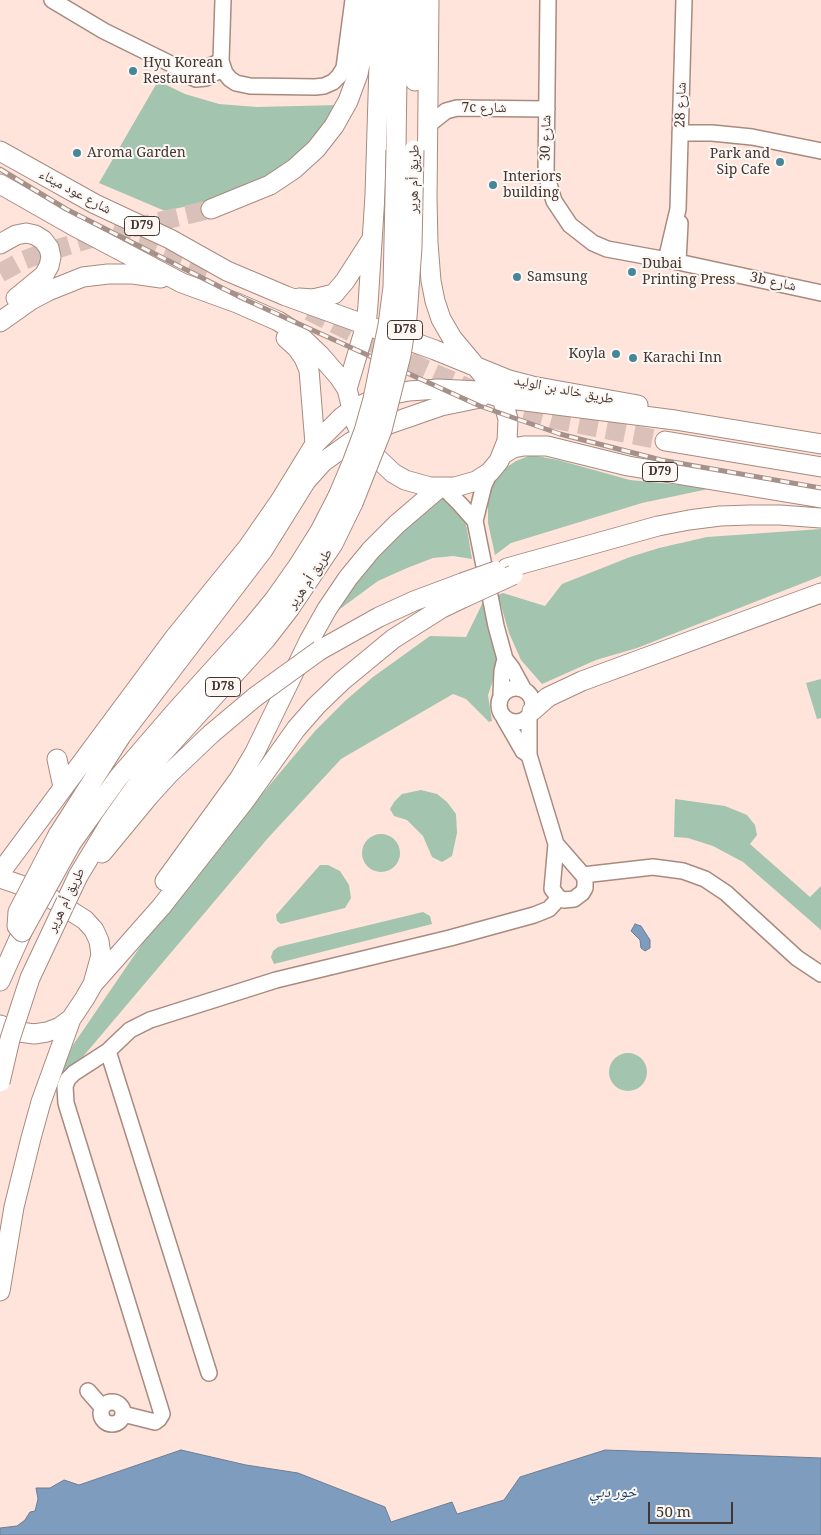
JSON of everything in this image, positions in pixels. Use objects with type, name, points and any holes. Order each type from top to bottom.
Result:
[{"type":"main road","points":[[211,209],[270,185],[294,169],[316,149],[334,126],[348,101],[358,74],[369,0]]},
{"type":"main road","points":[[347,388],[366,325],[372,238],[381,0]]},
{"type":"main road","name":"طريق أم هرير","points":[[398,0],[405,150]]},
{"type":"main road","name":"طريق أم هرير","points":[[0,1082],[10,1039],[30,978],[54,923],[81,870],[129,796],[160,757],[266,639],[290,608],[333,544],[352,463],[364,432],[373,399],[388,325],[405,150],[416,0]]},
{"type":"main road","points":[[429,0],[427,126],[428,243],[431,281],[434,301],[441,319],[452,338],[489,380],[506,408],[507,441],[503,454],[490,472]]},
{"type":"main road","name":"شارع عود ميثاء","points":[[0,151],[96,204],[170,239],[227,271],[286,296]]},
{"type":"main road","name":"شارع عود ميثاء","points":[[0,184],[80,230],[182,283],[237,303]]},
{"type":"main road","points":[[0,244],[16,235],[26,233],[35,235],[43,240],[51,257],[49,266],[44,274],[0,313]]},
{"type":"main road","points":[[286,296],[313,299],[334,294],[345,281],[372,238]]},
{"type":"main road","points":[[0,322],[23,305],[48,291],[83,277],[133,274],[182,283]]},
{"type":"main road","name":"طريق خالد بن الوليد","points":[[286,296],[443,353],[501,377],[532,386],[626,401],[655,409],[675,420],[821,444]]},
{"type":"main road","points":[[237,303],[252,318],[287,339],[304,358],[311,382],[314,444]]},
{"type":"main road","name":"D79","points":[[237,303],[278,321],[297,334],[320,355],[347,388],[362,436],[374,455],[394,473],[417,484],[442,488],[466,484],[490,472]]},
{"type":"main road","points":[[0,873],[175,637],[253,541],[280,501],[314,444],[353,409],[388,395],[438,389],[479,391],[499,397],[675,420]]},
{"type":"main road","points":[[0,981],[22,932],[16,921],[18,912],[65,839],[121,736],[263,550],[314,471],[333,454],[362,436],[415,414],[441,406],[499,397]]},
{"type":"main road","points":[[665,441],[821,467]]},
{"type":"main road","name":"D79","points":[[503,454],[513,448],[547,446],[628,466],[821,498]]},
{"type":"main road","points":[[160,907],[160,892],[167,878],[239,779],[255,752],[327,608],[371,550],[397,524],[442,488]]},
{"type":"main road","name":"طريق أم هرير","points":[[65,839],[139,752],[252,628],[298,566],[320,531],[345,499]]},
{"type":"main road","points":[[81,870],[105,850],[149,796],[189,754],[255,697],[320,650],[379,616],[414,601],[463,590],[563,553],[658,526],[720,516],[780,514],[821,518]]},
{"type":"main road","points":[[780,514],[791,522],[821,527]]},
{"type":"main road","points":[[0,1291],[14,1207],[41,1102],[71,1019],[93,984],[160,907],[246,799],[296,729],[323,700],[342,681],[393,640],[442,608],[463,590]]},
{"type":"main road","points":[[530,714],[548,697],[582,680],[821,593]]},
{"type":"main road","points":[[57,759],[63,787]]},
{"type":"main road","points":[[0,878],[40,892],[85,920],[94,930],[99,942],[101,955],[93,984]]},
{"type":"main road","points":[[0,1025],[12,1031],[34,1034],[60,1027],[71,1019]]},
{"type":"street","points":[[52,0],[104,31],[175,66],[181,72],[196,79],[206,78],[222,65]]},
{"type":"street","points":[[223,0],[222,65],[225,73],[236,83],[250,86],[324,86],[332,82],[344,68],[352,0]]},
{"type":"street","name":"شارع 30","points":[[548,0],[546,174],[549,187],[561,214],[581,235],[607,249],[672,261]]},
{"type":"street","name":"شارع 28","points":[[672,261],[678,209],[684,0]]},
{"type":"street","name":"7c شارع","points":[[427,126],[441,114],[457,108],[547,109]]},
{"type":"street","points":[[680,126],[712,133],[752,137],[821,151]]},
{"type":"street","name":"3b شارع","points":[[672,261],[821,293]]},
{"type":"street","points":[[490,472],[484,485],[475,521],[496,626],[505,659],[524,690],[531,697],[529,755],[556,844],[552,888],[559,898],[569,900],[578,897],[585,888],[585,879],[556,844]]},
{"type":"street","points":[[442,488],[475,521]]},
{"type":"street","points":[[505,659],[502,671],[502,695],[498,707],[523,751],[529,755]]},
{"type":"street","points":[[502,695],[506,690],[512,688],[524,690]]},
{"type":"street","points":[[504,718],[516,722],[530,714]]},
{"type":"street","points":[[583,875],[653,867],[683,871],[705,879],[726,893],[797,958],[821,974]]},
{"type":"street","points":[[88,1391],[102,1407],[102,1418],[108,1423],[112,1424],[119,1421],[122,1414],[154,1422],[162,1414],[66,1103],[64,1094],[68,1079],[108,1051],[130,1030],[150,1020],[276,980],[450,938],[542,912],[555,904],[559,898]]},
{"type":"street","points":[[108,1051],[209,1372]]},
{"type":"green space","points":[[158,81],[185,94],[219,104],[257,107],[339,105],[318,140],[263,182],[220,199],[165,211],[99,183]]},
{"type":"green space","points":[[531,455],[558,460],[630,480],[713,488],[642,503],[511,543],[495,555],[488,523],[488,498],[498,473],[516,461]]},
{"type":"green space","points":[[444,495],[462,510],[472,559],[453,556],[433,558],[407,568],[378,581],[329,617],[371,555]]},
{"type":"green space","points":[[821,529],[821,576],[637,648],[596,660],[542,684],[521,660],[509,633],[498,595],[503,593],[545,606],[562,584],[630,557],[659,548],[707,537]]},
{"type":"green space","points":[[484,600],[495,645],[497,669],[488,695],[492,721],[489,722],[466,699],[453,694],[341,759],[268,838],[64,1079],[60,1076],[73,1045],[153,928],[315,731],[345,701],[373,677],[430,636],[466,637]]},
{"type":"green space","points":[[821,679],[821,718],[817,719],[806,683]]},
{"type":"green space","points":[[421,790],[437,794],[447,802],[456,814],[457,833],[452,856],[442,862],[432,857],[423,836],[407,820],[394,816],[390,809],[402,794]]},
{"type":"green space","points":[[675,799],[725,806],[747,815],[755,825],[757,835],[750,844],[810,897],[821,886],[821,930],[743,862],[713,846],[688,838],[674,837]]},
{"type":"green space","points":[[381,834],[395,839],[400,853],[395,867],[381,872],[367,867],[362,853],[367,839]]},
{"type":"green space","points":[[320,865],[328,865],[340,871],[349,885],[351,898],[345,908],[281,924],[277,921],[276,915]]},
{"type":"green space","points":[[423,912],[430,916],[432,924],[274,964],[271,957],[273,951],[278,947]]},
{"type":"green space","points":[[628,1053],[642,1058],[647,1072],[642,1086],[628,1091],[614,1086],[609,1072],[614,1058]]},
{"type":"water","points":[[635,924],[641,926],[650,940],[650,948],[645,951],[641,948],[640,940],[631,931]]},
{"type":"water","name":"خور دبي","points":[[181,1450],[246,1465],[298,1473],[385,1507],[391,1522],[452,1502],[457,1514],[504,1500],[520,1477],[605,1450],[821,1458],[821,1535],[0,1535],[0,1528],[17,1526],[25,1520],[30,1512],[35,1511],[38,1499],[36,1488],[50,1488],[64,1480],[79,1485]]},
{"type":"tunnel","points":[[132,228],[211,209]]},
{"type":"tunnel","points":[[112,233],[152,245],[210,269]]},
{"type":"tunnel","points":[[0,273],[22,261],[43,253],[106,234]]},
{"type":"tunnel","points":[[309,311],[425,369],[473,390]]},
{"type":"tunnel","points":[[498,402],[552,419],[665,441]]},
{"type":"railway","points":[[0,169],[66,209],[244,299],[480,406],[560,434],[661,460],[821,488]]},
{"type":"place","name":"Hyu Korean Restaurant","points":[[133,71]]},
{"type":"place","name":"Aroma Garden","points":[[77,153]]},
{"type":"place","name":"Park and Sip Cafe","points":[[780,162]]},
{"type":"place","name":"Interiors building","points":[[493,185]]},
{"type":"place","name":"Dubai Printing Press","points":[[632,272]]},
{"type":"place","name":"Samsung","points":[[517,277]]},
{"type":"place","name":"Koyla","points":[[616,354]]},
{"type":"place","name":"Karachi Inn","points":[[633,358]]}]
